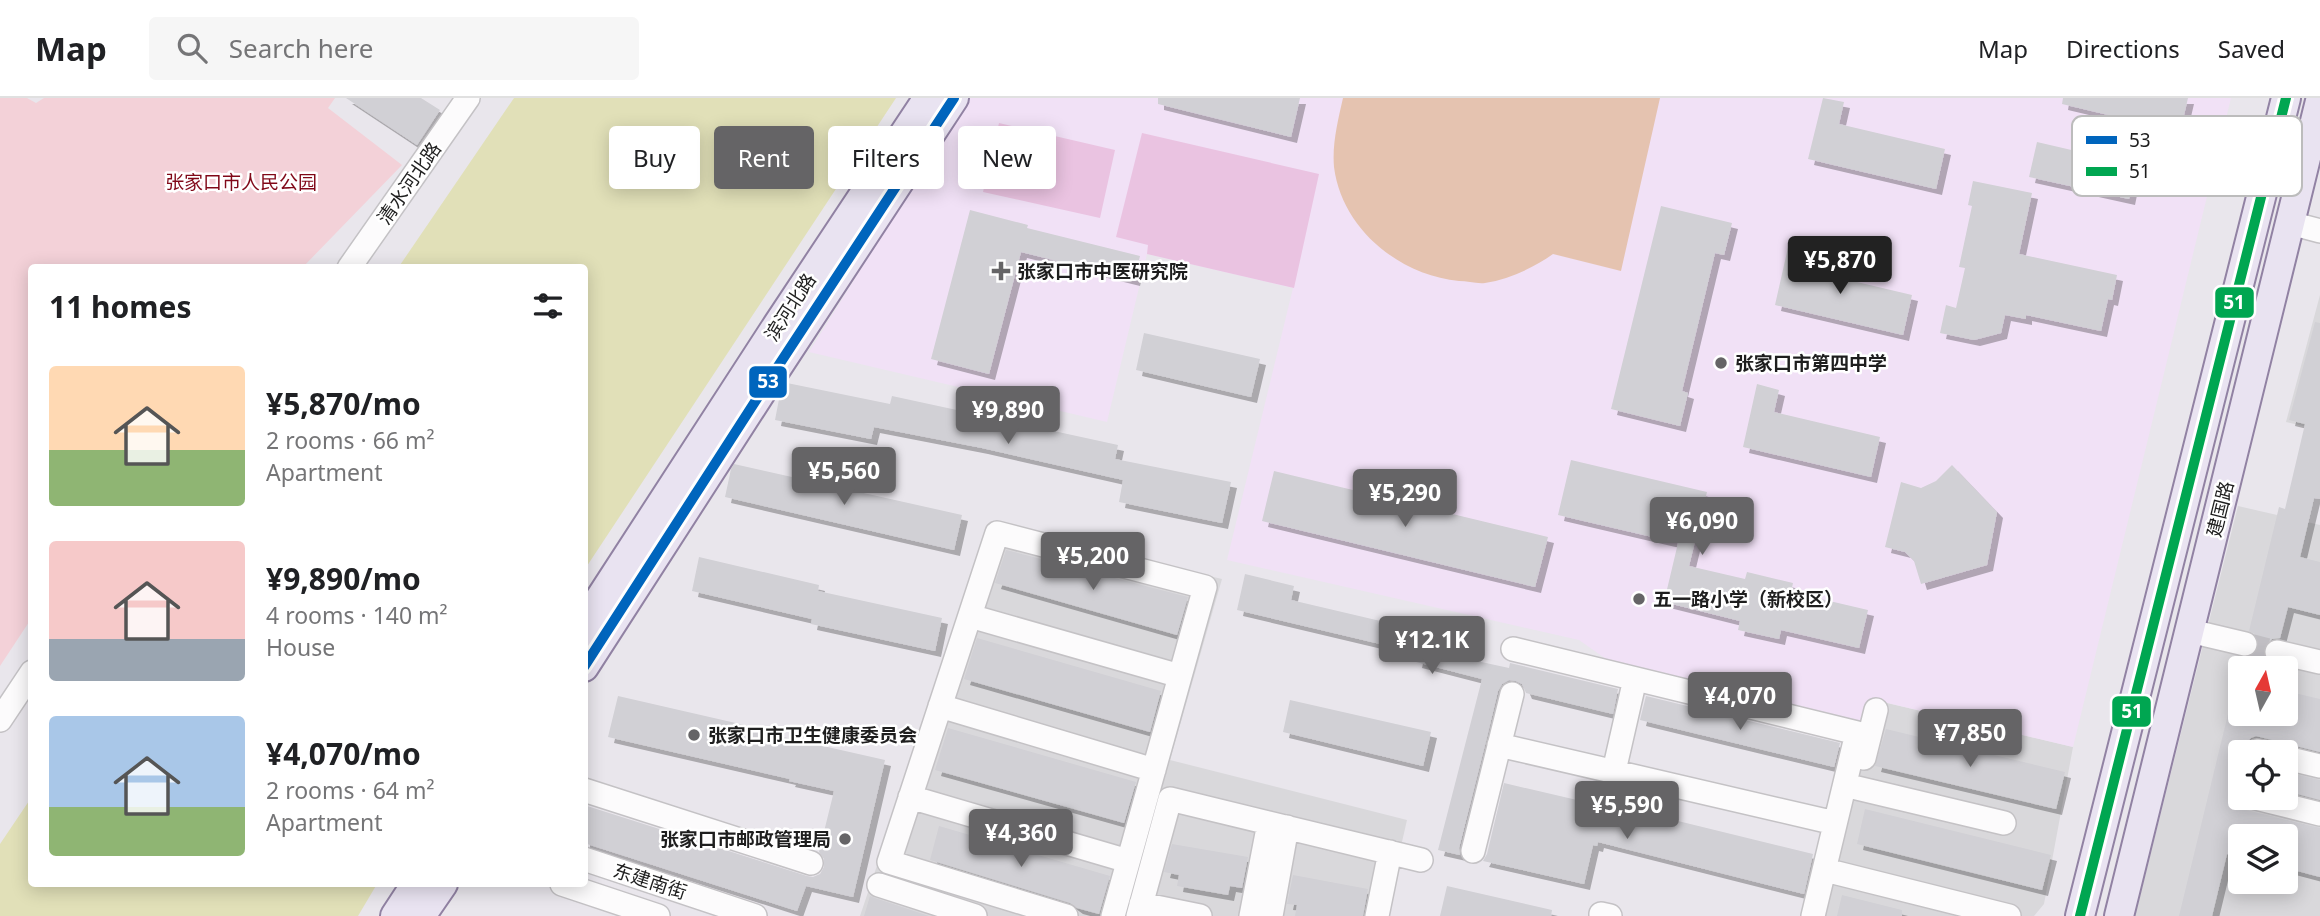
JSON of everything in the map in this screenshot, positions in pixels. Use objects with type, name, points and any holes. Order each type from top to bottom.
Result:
[{"type":"main road","name":"滨河北路","points":[[588,617],[928,98]]},
{"type":"main road","name":"滨河北路","points":[[588,661],[954,98]]},
{"type":"main road","name":"建国路","points":[[2281,116],[2286,98]]},
{"type":"main road","name":"建国路","points":[[2302,175],[2319,108]]},
{"type":"main road","name":"建国路","points":[[2080,916],[2261,196]]},
{"type":"main road","name":"建国路","points":[[2119,916],[2297,196]]},
{"type":"main road","points":[[2161,587],[2198,597]]},
{"type":"main road","points":[[2153,622],[2190,631]]},
{"type":"main road","points":[[395,916],[414,887]]},
{"type":"main road","points":[[421,916],[441,887]]},
{"type":"street","name":"清水河北路","points":[[352,264],[468,98]]},
{"type":"street","points":[[2290,223],[2320,231]]},
{"type":"street","points":[[1066,916],[889,862],[997,533],[1205,587],[1113,916]]},
{"type":"street","points":[[970,616],[1180,676]]},
{"type":"street","points":[[2190,631],[2245,644]]},
{"type":"street","points":[[1513,649],[1857,733],[1813,916]]},
{"type":"street","points":[[2277,652],[2320,662]]},
{"type":"street","points":[[0,720],[28,677]]},
{"type":"street","points":[[1614,771],[1636,679]]},
{"type":"street","points":[[1473,851],[1512,694]]},
{"type":"street","points":[[940,706],[1154,770]]},
{"type":"street","points":[[1826,916],[1876,710]]},
{"type":"street","points":[[1499,745],[1835,823]]},
{"type":"street","points":[[2298,761],[2320,766]]},
{"type":"street","points":[[1857,788],[2004,823]]},
{"type":"street","points":[[588,791],[811,863]]},
{"type":"street","points":[[911,797],[1128,861]]},
{"type":"street","points":[[1200,916],[1139,910],[1170,799],[1421,860]]},
{"type":"street","points":[[2298,808],[2320,814]]},
{"type":"street","points":[[1251,916],[1278,825]]},
{"type":"street","points":[[1271,916],[1278,825]]},
{"type":"street","points":[[1377,916],[1390,852]]},
{"type":"street","name":"东建南街","points":[[588,860],[755,916]]},
{"type":"street","points":[[1837,873],[2009,916]]},
{"type":"street","points":[[879,885],[975,916]]},
{"type":"street","name":"东建南街","points":[[571,887],[658,916]]},
{"type":"shaded area","points":[[514,98],[896,98],[878,126],[828,126],[828,189],[836,189],[588,564],[588,264],[401,264]]},
{"type":"shaded area","name":"张家口市第四中学","points":[[968,98],[2231,98],[2227,116],[2072,116],[2072,196],[2207,196],[2073,747],[1871,699],[1864,725],[1609,661],[1579,640],[1227,560],[1293,288],[1147,254],[1107,422],[809,352],[911,189],[944,189],[944,136]]},
{"type":"shaded area","points":[[1343,98],[1660,98],[1621,271],[1553,254],[1512,276],[1479,283],[1437,277],[1395,259],[1361,229],[1348,210],[1339,189],[1334,167],[1334,150]]},
{"type":"shaded area","points":[[1142,133],[1319,174],[1294,288],[1147,254],[1148,245],[1116,237]]},
{"type":"shaded area","points":[[1056,136],[1115,150],[1100,218],[983,192],[984,189],[1056,189]]},
{"type":"shaded area","points":[[2320,295],[2320,430],[2286,422]]},
{"type":"shaded area","points":[[2238,506],[2320,525],[2320,916],[2135,916]]},
{"type":"shaded area","points":[[992,524],[1222,579],[1170,760],[1407,820],[1385,916],[860,916]]},
{"type":"shaded area","points":[[1870,699],[2073,747],[2044,904],[2034,916],[1819,916]]},
{"type":"shaded area","points":[[28,802],[28,887],[375,887],[358,916],[0,916],[0,844]]},
{"type":"green space","name":"张家口市人民公园","points":[[0,98],[27,98],[36,103],[44,98],[335,98],[328,108],[402,165],[306,264],[28,264],[28,624],[0,666]]},
{"type":"building","points":[[346,98],[421,98],[440,110],[417,145]]},
{"type":"building","points":[[1158,98],[1300,98],[1291,137],[1158,104]]},
{"type":"building","points":[[1823,98],[1844,102],[1839,124],[1945,149],[1936,189],[1808,159]]},
{"type":"building","points":[[2063,98],[2188,98],[2184,116],[2113,116],[2062,104]]},
{"type":"building","points":[[2037,142],[2072,150],[2072,186],[2029,177]]},
{"type":"building","points":[[1973,181],[2032,193],[2019,254],[2117,275],[2101,331],[2026,315],[2026,319],[2005,315],[2001,333],[1974,340],[1940,333],[1946,305],[1956,308],[1965,268],[1959,267],[1972,206],[1968,205]]},
{"type":"building","points":[[1661,206],[1732,223],[1724,255],[1715,253],[1682,391],[1688,393],[1680,426],[1611,409]]},
{"type":"building","points":[[970,210],[1028,225],[1027,228],[1140,256],[1134,280],[1021,252],[989,374],[931,359]]},
{"type":"building","points":[[1789,243],[1811,248],[1806,270],[1912,295],[1903,335],[1775,305]]},
{"type":"building","points":[[2315,322],[2320,323],[2320,499],[2314,498],[2300,557],[2320,562],[2320,615],[2288,607],[2280,638],[2272,639],[2264,648],[2264,656],[2248,656],[2255,654],[2259,647],[2255,634],[2249,631],[2279,507],[2285,509],[2305,424],[2289,420]]},
{"type":"building","points":[[1144,333],[1260,359],[1251,397],[1136,370]]},
{"type":"building","points":[[787,383],[890,404],[892,396],[1118,445],[1115,459],[1231,482],[1222,523],[1119,502],[1123,480],[874,427],[871,439],[775,420],[780,394]]},
{"type":"building","points":[[1757,384],[1779,390],[1774,412],[1880,437],[1871,477],[1743,447]]},
{"type":"building","points":[[1571,460],[1707,492],[1689,566],[1745,579],[1747,572],[1793,583],[1791,592],[1868,610],[1859,648],[1781,630],[1779,639],[1738,630],[1740,621],[1664,602],[1678,543],[1558,515]]},
{"type":"building","points":[[734,464],[962,515],[954,550],[725,497]]},
{"type":"building","points":[[1952,465],[1997,512],[1987,565],[1921,584],[1914,561],[1905,552],[1885,547],[1901,482],[1921,488],[1936,481]]},
{"type":"building","points":[[1274,471],[1548,537],[1535,587],[1262,521]]},
{"type":"building","points":[[1006,550],[1188,597],[1177,635],[995,583]]},
{"type":"building","points":[[699,557],[819,585],[818,591],[942,618],[935,651],[811,624],[812,619],[692,591]]},
{"type":"building","points":[[1245,574],[1294,586],[1291,600],[1423,631],[1424,627],[1476,640],[1472,660],[1509,668],[1510,663],[1618,689],[1613,714],[1526,693],[1522,684],[1516,681],[1509,680],[1502,684],[1459,848],[1460,855],[1438,850],[1482,679],[1416,662],[1418,653],[1237,610]]},
{"type":"building","points":[[977,638],[1161,691],[1150,732],[964,679]]},
{"type":"building","points":[[2298,694],[2320,699],[2320,752],[2298,746],[2298,740],[2272,740],[2256,736],[2249,740],[2228,740],[2228,810],[2246,810],[2320,828],[2320,877],[2298,871],[2298,824],[2228,824],[2228,854],[2212,916],[2179,916],[2228,714],[2228,726],[2298,726]]},
{"type":"building","points":[[618,696],[885,760],[853,897],[806,886],[797,911],[588,844],[588,806],[807,876],[820,874],[824,867],[824,859],[819,852],[834,791],[608,737]]},
{"type":"building","points":[[1646,696],[1840,743],[1834,767],[1640,720]]},
{"type":"building","points":[[1290,700],[1431,732],[1423,766],[1283,732]]},
{"type":"building","points":[[948,728],[1136,782],[1124,823],[935,770]]},
{"type":"building","points":[[1886,729],[2065,772],[2056,809],[1875,766]]},
{"type":"building","points":[[2298,775],[2320,780],[2320,800],[2298,794]]},
{"type":"building","points":[[1504,783],[1624,811],[1625,808],[1813,854],[1804,894],[1598,842],[1597,846],[1593,845],[1584,884],[1483,861]]},
{"type":"building","points":[[1865,809],[2051,855],[2042,890],[1857,844]]},
{"type":"building","points":[[939,826],[1110,876],[1099,914],[930,860]]},
{"type":"building","points":[[1172,844],[1248,857],[1242,888],[1230,886],[1228,895],[1177,886],[1179,875],[1164,872]]},
{"type":"building","points":[[1293,875],[1368,889],[1363,916],[1295,916],[1297,905],[1287,904]]},
{"type":"building","points":[[1447,886],[1552,910],[1551,916],[1440,916]]},
{"type":"building","points":[[1842,895],[1902,910],[1902,916],[1837,916]]},
{"type":"building","points":[[870,896],[875,898],[929,916],[864,916]]},
{"type":"tunnel","points":[[2245,644],[2277,652]]},
{"type":"transit line","name":"53","points":[[588,661],[954,98]]},
{"type":"transit line","name":"51","points":[[2281,116],[2286,98]]},
{"type":"transit line","name":"51","points":[[2080,916],[2261,196]]},
{"type":"place","name":"张家口市中医研究院","points":[[1001,271]]},
{"type":"place","name":"张家口市第四中学","points":[[1721,363]]},
{"type":"place","name":"五一路小学（新校区）","points":[[1639,599]]},
{"type":"place","name":"张家口市卫生健康委员会","points":[[694,735]]},
{"type":"place","name":"张家口市邮政管理局","points":[[845,839]]}]
